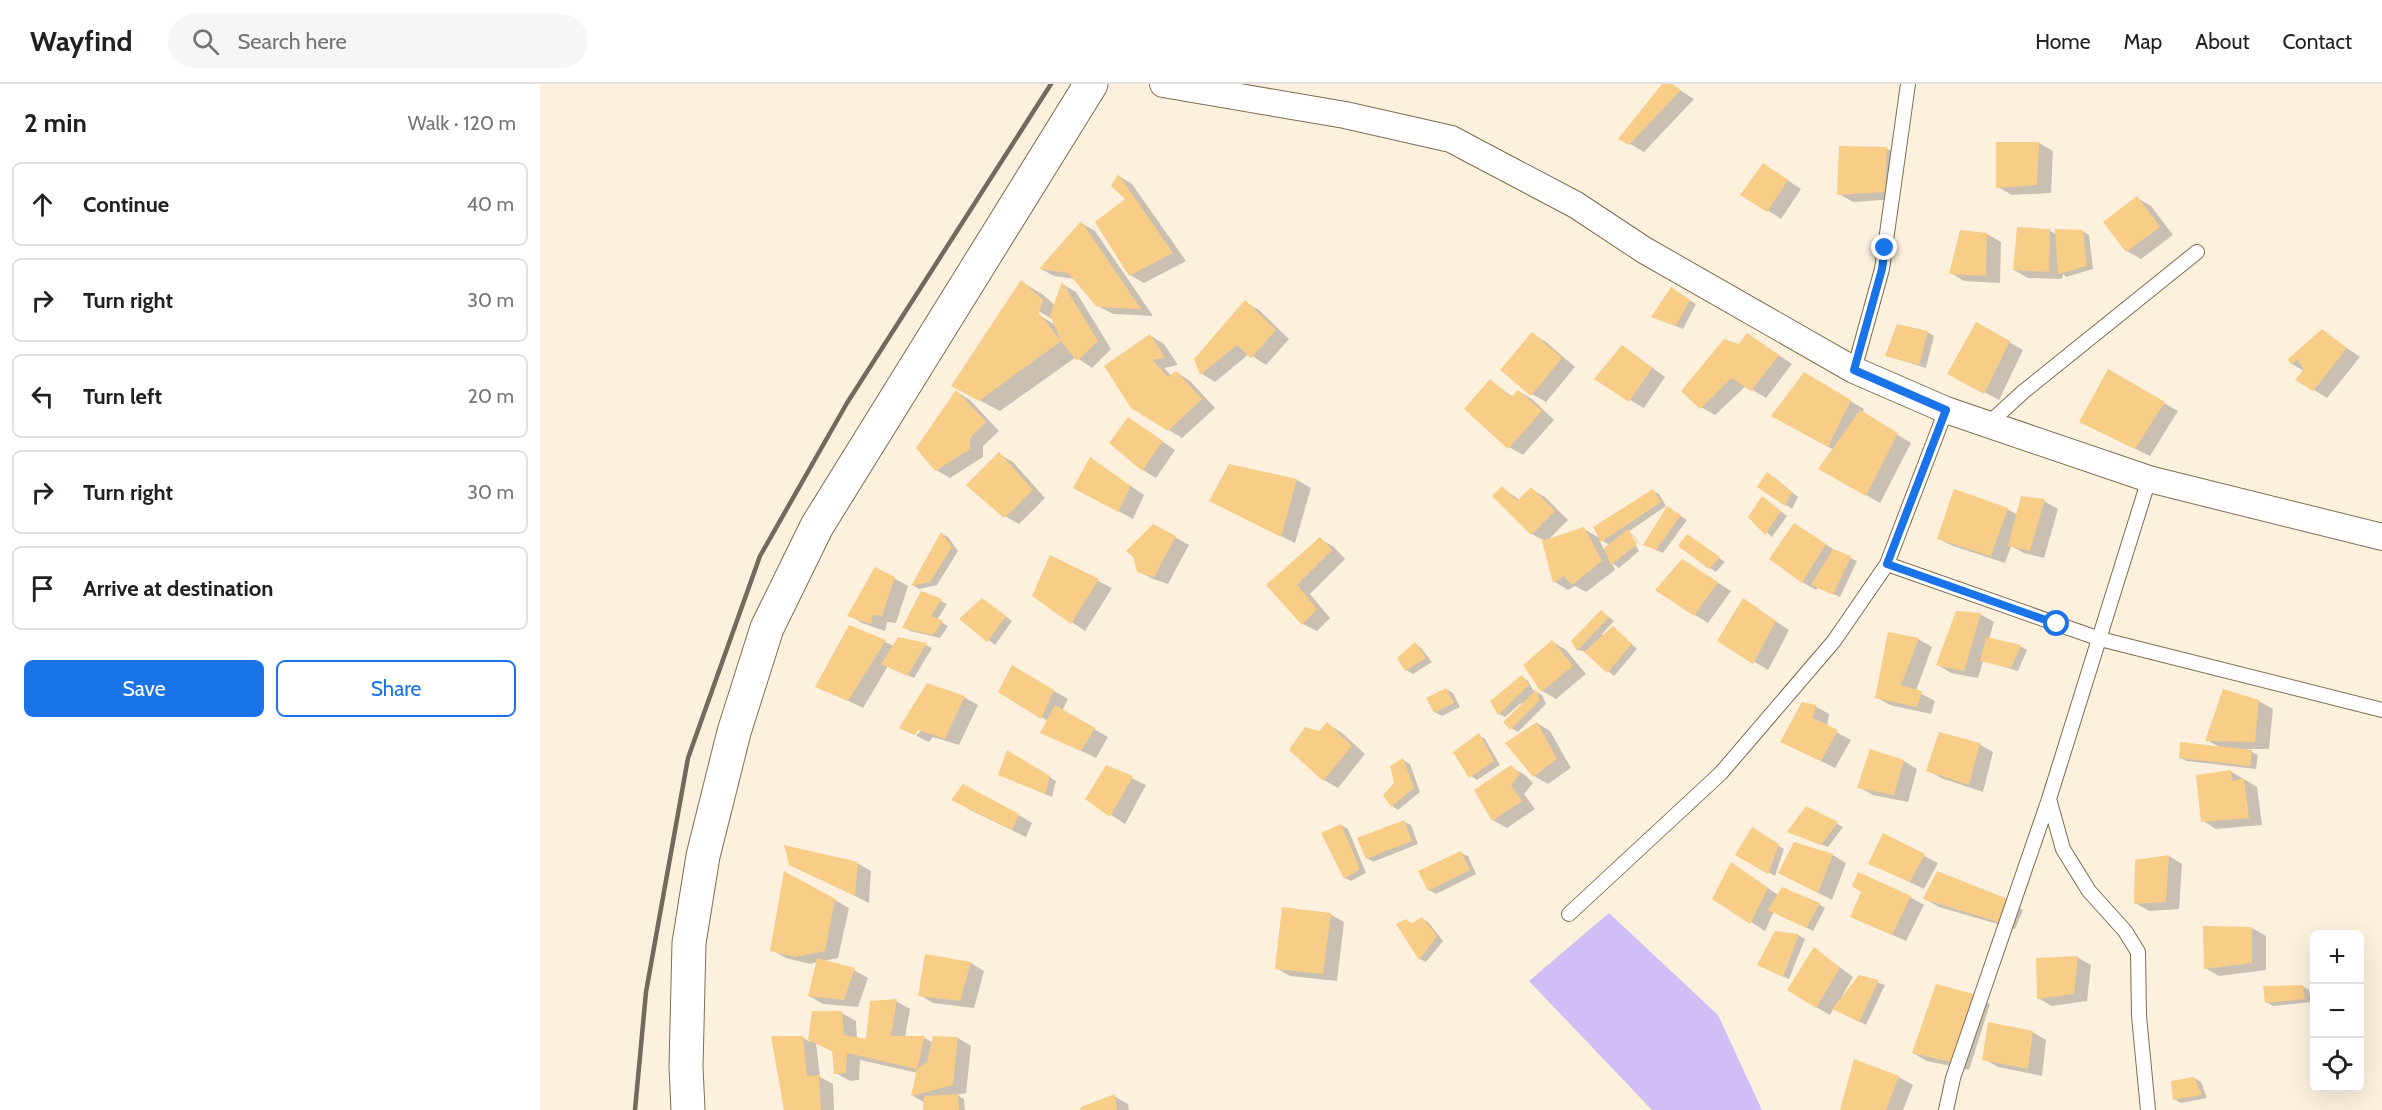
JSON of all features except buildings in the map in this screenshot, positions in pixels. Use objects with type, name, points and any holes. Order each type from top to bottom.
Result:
[{"type":"main road","points":[[688,1110],[686,1067],[689,943],[703,856],[734,732],[767,628],[817,526],[1091,84]]},
{"type":"street","points":[[1163,84],[1345,115],[1451,139],[1576,205],[1644,250],[1854,370],[1946,410],[2149,479],[2382,537]]},
{"type":"lane","points":[[1854,370],[1882,269],[1908,84]]},
{"type":"lane","points":[[1987,424],[2023,392],[2197,252]]},
{"type":"lane","points":[[1569,914],[1720,773],[1834,641],[1887,564],[1946,410]]},
{"type":"lane","points":[[1946,1110],[1953,1078],[2049,799],[2149,479]]},
{"type":"lane","points":[[1887,564],[2100,639],[2382,710]]},
{"type":"lane","points":[[2049,799],[2063,849],[2089,891],[2125,931],[2138,952],[2139,1016],[2148,1110]]},
{"type":"shaded area","points":[[1609,913],[1718,1015],[1762,1110],[1652,1110],[1529,981]]},
{"type":"railway","points":[[635,1110],[646,992],[688,758],[760,556],[847,403],[1051,84]]},
{"type":"route","points":[[1885,248],[1882,269],[1854,370],[1946,410],[1887,564],[2057,624]]}]
